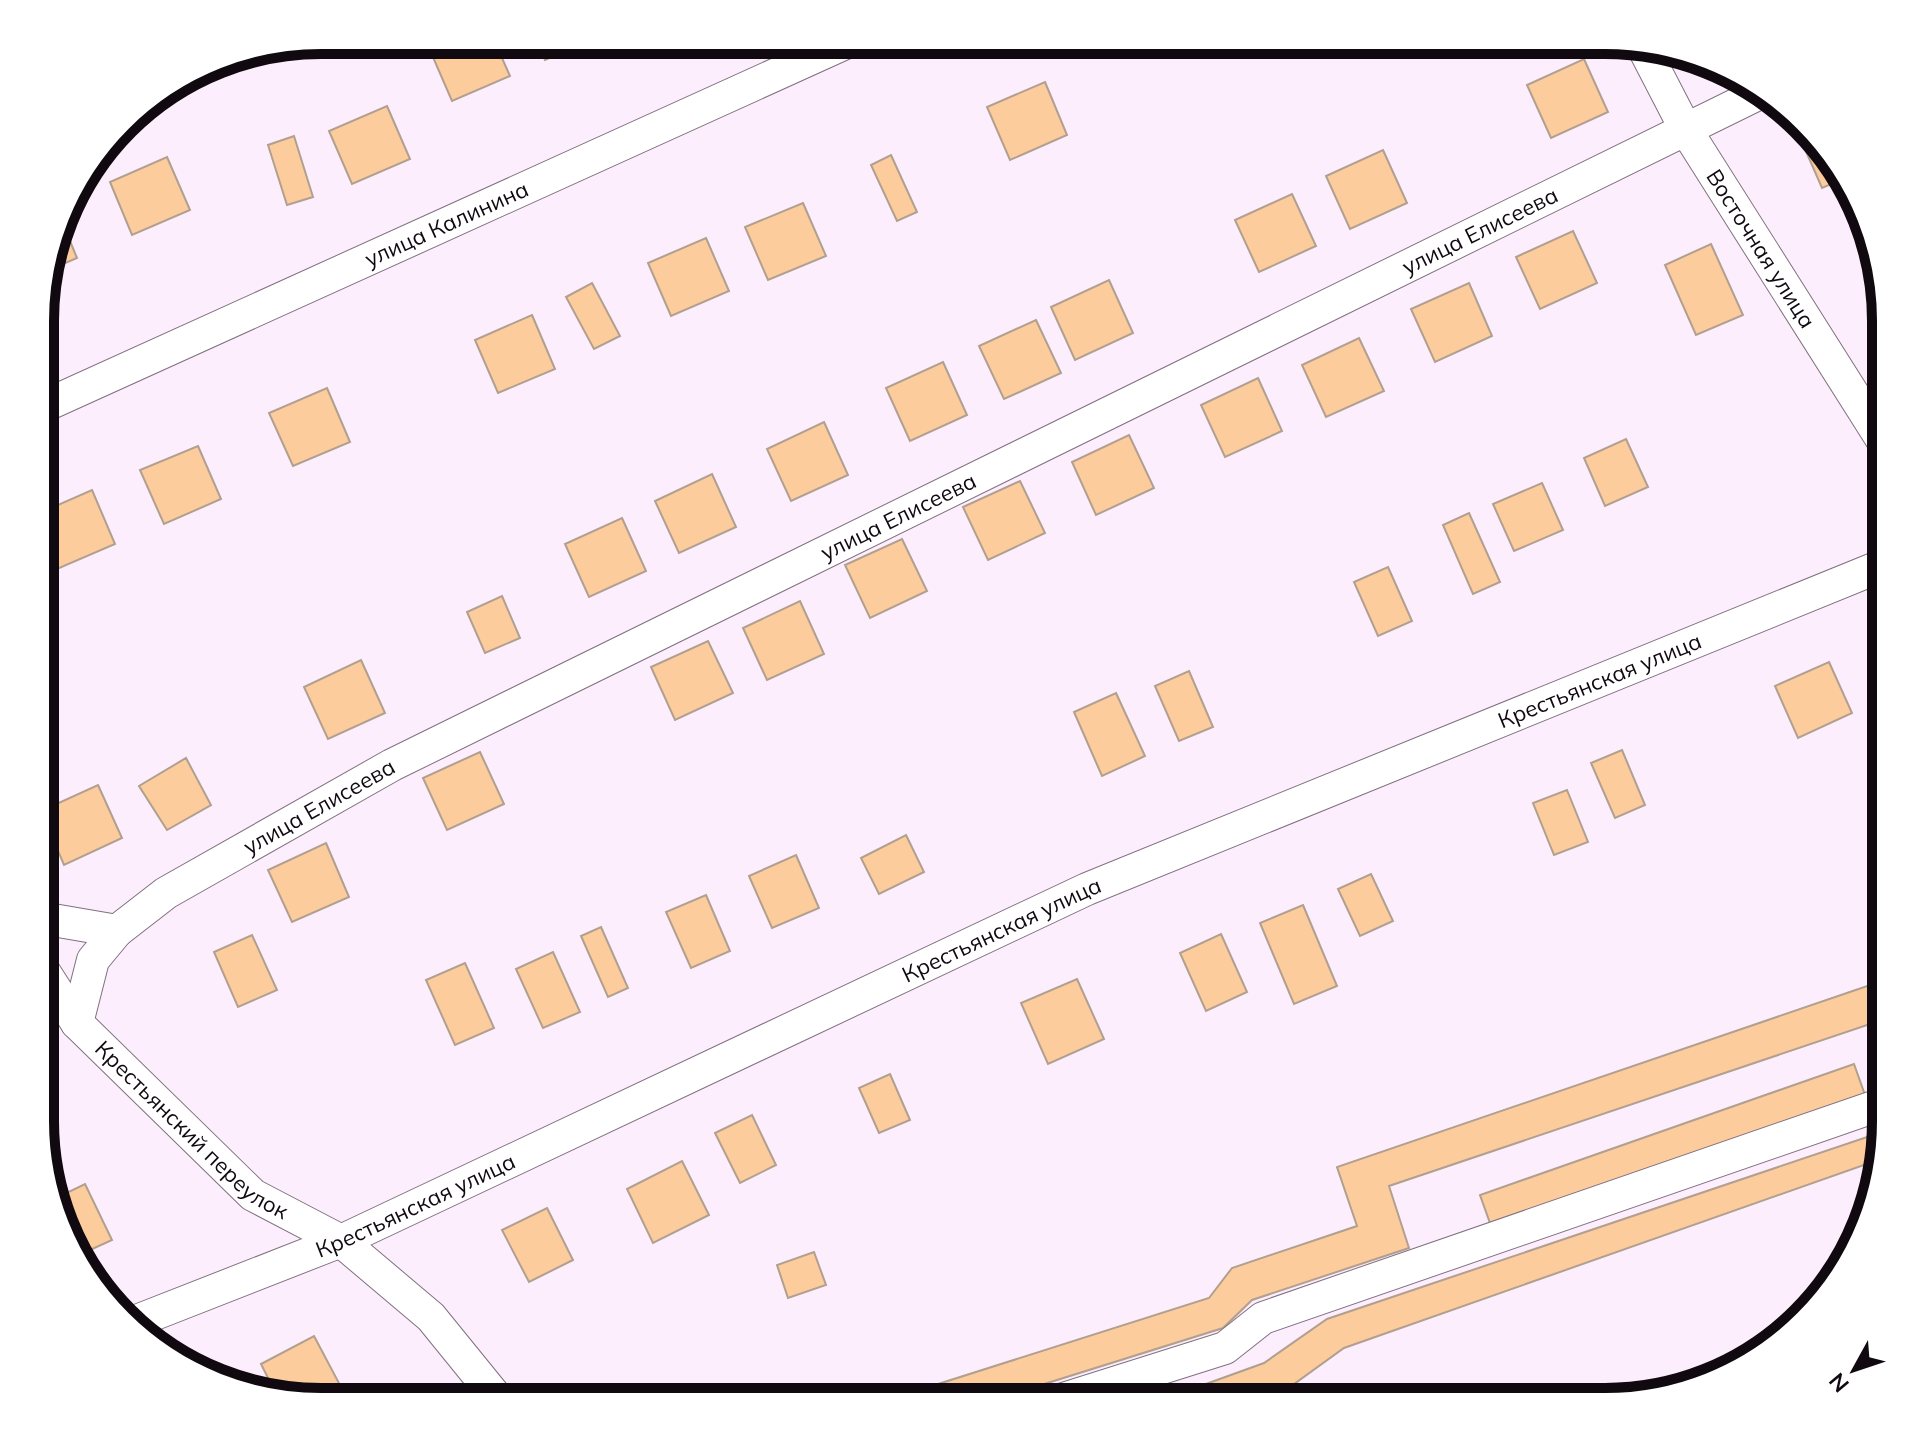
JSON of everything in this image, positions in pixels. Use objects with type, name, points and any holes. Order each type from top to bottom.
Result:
[{"type":"street","name":"улица Калинина","points":[[54,402],[819,55]]},
{"type":"street","name":"Восточная улица","points":[[1649,58],[1686,130],[1872,424]]},
{"type":"street","name":"улица Елисеева","points":[[77,1023],[93,960],[117,931],[166,893],[392,765],[1751,98]]},
{"type":"street","name":"Крестьянская улица","points":[[142,1319],[341,1241],[1087,889],[1872,570]]},
{"type":"street","points":[[55,920],[117,931]]},
{"type":"street","name":"Крестьянский переулок","points":[[55,988],[77,1023],[253,1195],[341,1241],[431,1317],[488,1387]]},
{"type":"street","points":[[1100,1388],[1225,1348],[1263,1318],[1871,1108]]},
{"type":"building","points":[[432,55],[501,55],[510,76],[452,101]]},
{"type":"building","points":[[1584,59],[1608,112],[1551,138],[1527,85]]},
{"type":"building","points":[[1045,82],[1067,135],[1010,160],[987,107]]},
{"type":"building","points":[[387,106],[410,159],[352,184],[329,131]]},
{"type":"building","points":[[294,136],[313,197],[287,205],[268,145]]},
{"type":"building","points":[[1801,140],[1817,158],[1833,183],[1822,188]]},
{"type":"building","points":[[1383,150],[1407,203],[1350,229],[1326,176]]},
{"type":"building","points":[[891,155],[917,212],[897,221],[871,165]]},
{"type":"building","points":[[167,157],[190,210],[132,235],[110,182]]},
{"type":"building","points":[[1292,194],[1316,246],[1259,272],[1235,220]]},
{"type":"building","points":[[803,203],[826,256],[768,280],[745,227]]},
{"type":"building","points":[[1573,231],[1597,283],[1540,309],[1516,257]]},
{"type":"building","points":[[68,236],[77,258],[60,265]]},
{"type":"building","points":[[706,238],[729,291],[671,316],[648,263]]},
{"type":"building","points":[[1711,244],[1743,315],[1696,335],[1665,265]]},
{"type":"building","points":[[1109,280],[1133,333],[1075,360],[1051,307]]},
{"type":"building","points":[[592,283],[620,336],[594,349],[566,297]]},
{"type":"building","points":[[1469,283],[1492,336],[1435,362],[1411,309]]},
{"type":"building","points":[[532,315],[555,369],[498,393],[475,340]]},
{"type":"building","points":[[1036,320],[1061,373],[1004,399],[979,346]]},
{"type":"building","points":[[1359,338],[1384,391],[1326,417],[1302,365]]},
{"type":"building","points":[[943,362],[967,415],[910,441],[886,388]]},
{"type":"building","points":[[1258,378],[1282,431],[1225,457],[1201,405]]},
{"type":"building","points":[[327,388],[350,442],[293,466],[269,413]]},
{"type":"building","points":[[824,422],[848,475],[791,501],[767,449]]},
{"type":"building","points":[[1129,435],[1154,488],[1096,515],[1072,462]]},
{"type":"building","points":[[1626,439],[1648,487],[1605,506],[1584,458]]},
{"type":"building","points":[[198,446],[221,499],[164,524],[140,470]]},
{"type":"building","points":[[712,474],[736,527],[679,553],[655,501]]},
{"type":"building","points":[[1020,481],[1045,533],[988,560],[963,507]]},
{"type":"building","points":[[1542,483],[1563,530],[1514,551],[1493,504]]},
{"type":"building","points":[[92,490],[115,544],[57,569],[54,563],[54,507]]},
{"type":"building","points":[[1469,513],[1500,582],[1473,594],[1443,525]]},
{"type":"building","points":[[622,518],[646,571],[589,597],[565,544]]},
{"type":"building","points":[[902,539],[927,591],[870,618],[845,565]]},
{"type":"building","points":[[1388,567],[1412,621],[1378,636],[1354,582]]},
{"type":"building","points":[[502,596],[520,638],[485,653],[467,612]]},
{"type":"building","points":[[800,601],[824,654],[767,680],[743,628]]},
{"type":"building","points":[[708,641],[733,693],[675,720],[651,667]]},
{"type":"building","points":[[361,660],[385,713],[328,739],[304,687]]},
{"type":"building","points":[[1829,662],[1852,713],[1798,738],[1775,686]]},
{"type":"building","points":[[1189,671],[1213,727],[1179,741],[1155,686]]},
{"type":"building","points":[[1116,693],[1145,756],[1102,776],[1074,712]]},
{"type":"building","points":[[1622,750],[1645,805],[1615,818],[1591,763]]},
{"type":"building","points":[[480,752],[504,804],[447,830],[423,778]]},
{"type":"building","points":[[186,758],[211,805],[167,830],[139,786]]},
{"type":"building","points":[[98,785],[122,838],[64,865],[55,843],[55,805]]},
{"type":"building","points":[[1567,790],[1588,842],[1554,855],[1533,803]]},
{"type":"building","points":[[906,835],[924,872],[879,894],[861,858]]},
{"type":"building","points":[[326,843],[349,897],[292,922],[268,870]]},
{"type":"building","points":[[796,855],[819,908],[772,928],[749,876]]},
{"type":"building","points":[[1371,874],[1393,921],[1360,936],[1338,889]]},
{"type":"building","points":[[706,895],[730,951],[691,968],[666,912]]},
{"type":"building","points":[[1303,905],[1337,986],[1294,1004],[1260,923]]},
{"type":"building","points":[[601,927],[628,988],[608,997],[581,936]]},
{"type":"building","points":[[1221,934],[1247,992],[1206,1011],[1180,953]]},
{"type":"building","points":[[252,935],[277,990],[238,1007],[214,952]]},
{"type":"building","points":[[553,952],[580,1012],[543,1028],[516,969]]},
{"type":"building","points":[[465,963],[494,1028],[455,1045],[426,980]]},
{"type":"building","points":[[1077,979],[1104,1039],[1048,1064],[1021,1003]]},
{"type":"building","points":[[1871,985],[1871,1024],[1389,1186],[1409,1248],[1252,1300],[1223,1328],[1033,1388],[936,1387],[935,1385],[1209,1298],[1232,1268],[1357,1226],[1337,1167]]},
{"type":"building","points":[[1854,1064],[1865,1095],[1491,1226],[1480,1195]]},
{"type":"building","points":[[890,1074],[910,1120],[879,1133],[859,1088]]},
{"type":"building","points":[[752,1115],[776,1165],[740,1183],[715,1133]]},
{"type":"building","points":[[1871,1136],[1868,1163],[1344,1348],[1289,1388],[1196,1388],[1264,1363],[1327,1319]]},
{"type":"building","points":[[682,1161],[709,1215],[653,1243],[627,1189]]},
{"type":"building","points":[[85,1184],[112,1240],[89,1251],[74,1223],[64,1194]]},
{"type":"building","points":[[547,1208],[573,1260],[529,1282],[502,1230]]},
{"type":"building","points":[[814,1252],[826,1285],[788,1298],[777,1265]]},
{"type":"building","points":[[314,1336],[341,1387],[270,1383],[261,1364]]}]
